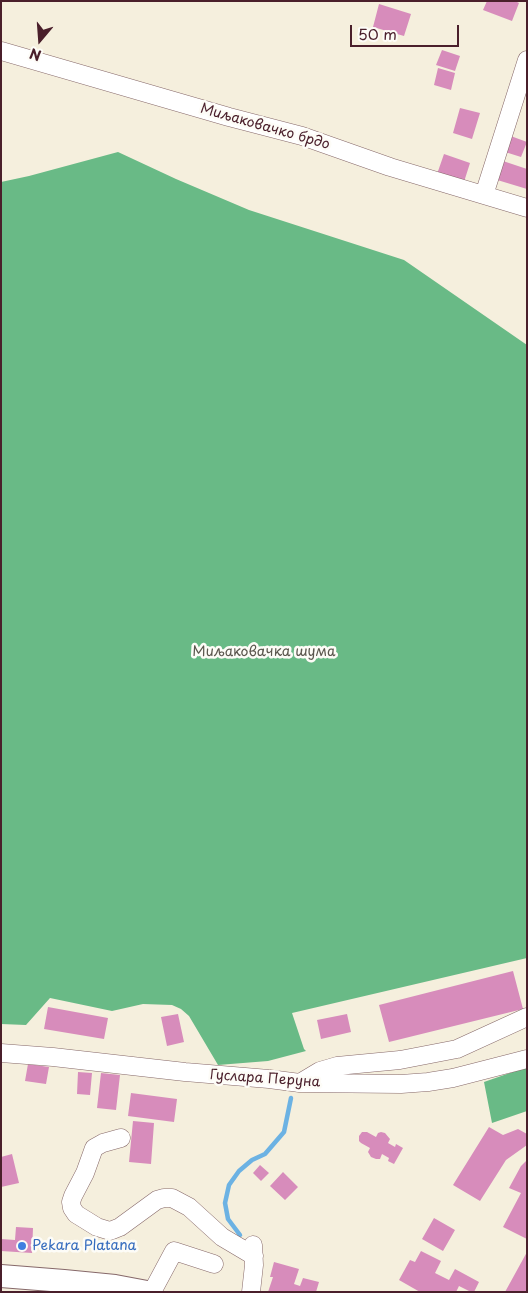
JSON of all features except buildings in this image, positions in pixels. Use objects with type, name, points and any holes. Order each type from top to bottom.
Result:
[{"type":"main road","points":[[1,1276],[55,1286],[147,1292]]},
{"type":"street","name":"Миљаковачко брдо","points":[[1,51],[229,117],[302,136],[390,167],[527,208]]},
{"type":"street","points":[[484,195],[527,60]]},
{"type":"street","points":[[300,1084],[320,1071],[337,1066],[400,1060],[457,1049],[527,1017]]},
{"type":"street","name":"Гуслара Перуна","points":[[1,1054],[53,1057],[185,1072],[270,1079],[300,1084],[401,1084],[428,1082],[462,1076],[527,1059]]},
{"type":"street","points":[[121,1138],[103,1143],[94,1148],[85,1173],[72,1196],[72,1208],[76,1214],[97,1227],[110,1231],[120,1227],[157,1200],[172,1198],[188,1207],[222,1238],[254,1250],[251,1292]]},
{"type":"street","points":[[152,1292],[174,1251],[214,1264]]},
{"type":"green space","name":"Миљаковачка шума","points":[[118,152],[249,210],[404,260],[527,345],[527,958],[292,1013],[306,1051],[268,1061],[218,1065],[189,1016],[181,1009],[172,1005],[143,1004],[112,1011],[50,998],[26,1025],[1,1024],[1,182]]},
{"type":"green space","points":[[527,1067],[527,1111],[492,1123],[484,1082]]},
{"type":"waterway","points":[[240,1235],[228,1219],[225,1203],[229,1185],[239,1171],[252,1160],[265,1154],[284,1132],[291,1098]]},
{"type":"place","name":"Pekara Platana","points":[[22,1246]]}]
